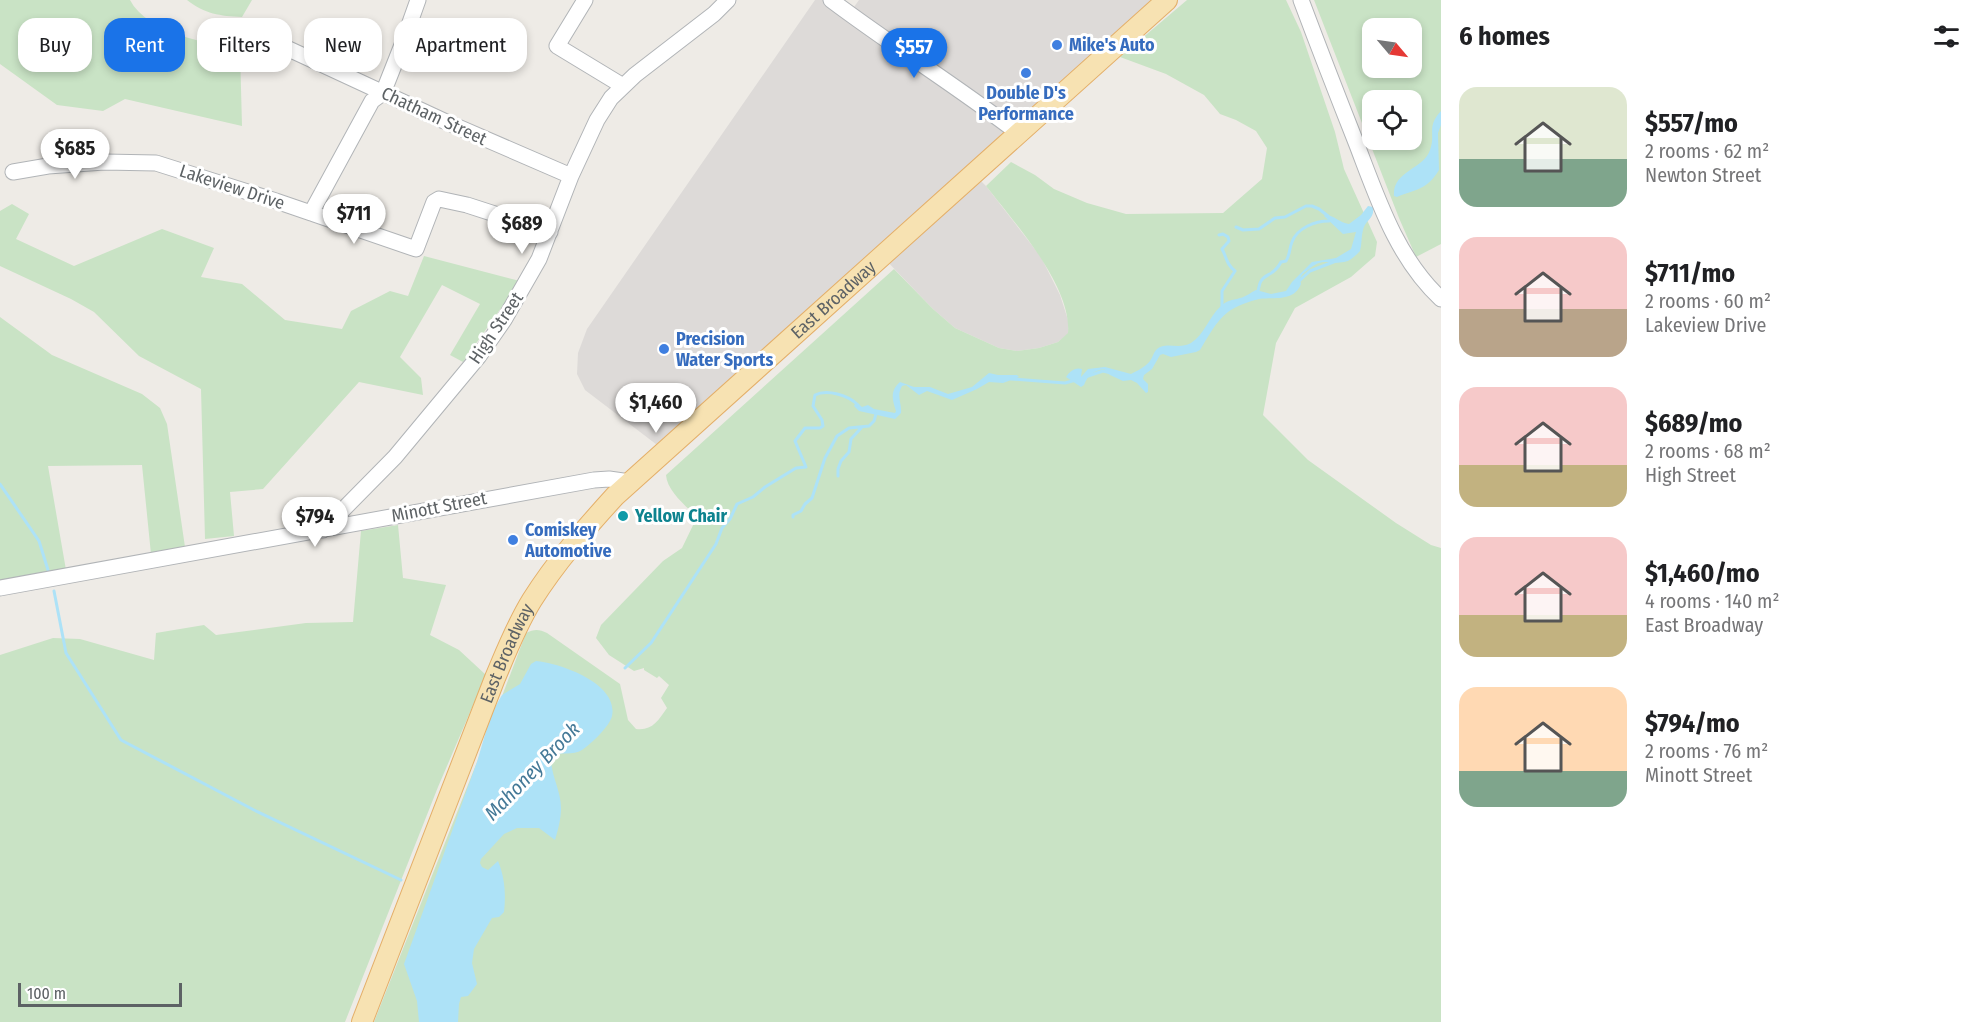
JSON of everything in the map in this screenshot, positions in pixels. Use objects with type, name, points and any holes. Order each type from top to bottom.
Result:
[{"type":"main road","name":"East Broadway","points":[[362,1022],[495,678],[514,634],[552,569],[582,531],[630,483],[1167,0]]},
{"type":"street","points":[[311,213],[372,102],[383,93],[418,0]]},
{"type":"street","points":[[585,0],[557,46],[623,86]]},
{"type":"street","name":"High Street","points":[[323,530],[395,457],[479,356],[518,298],[539,259],[571,176],[597,120],[611,98],[635,75],[714,14],[728,0]]},
{"type":"street","points":[[831,0],[1018,133]]},
{"type":"street","points":[[1300,0],[1378,200],[1405,256],[1427,286],[1441,299]]},
{"type":"street","name":"Chatham Street","points":[[292,50],[485,140],[571,176]]},
{"type":"street","name":"Lakeview Drive","points":[[13,172],[48,166],[104,162],[156,163],[416,249],[434,202],[439,199],[467,205],[550,232]]},
{"type":"street","name":"Minott Street","points":[[0,588],[594,480],[609,479],[630,483]]},
{"type":"shaded area","points":[[815,0],[831,0],[849,14],[859,0],[1167,0],[973,173],[986,186],[1041,257],[1060,295],[1069,323],[1068,334],[1058,342],[1039,348],[1017,351],[999,348],[955,328],[933,309],[882,256],[665,451],[585,390],[577,374],[578,353],[587,329]]},
{"type":"green space","points":[[0,0],[130,0],[146,18],[104,18],[104,72],[185,72],[185,37],[197,40],[197,72],[241,72],[242,126],[125,99],[103,111],[57,105],[0,64]]},
{"type":"green space","points":[[187,0],[252,0],[242,17],[213,13]]},
{"type":"green space","points":[[1187,0],[1286,0],[1301,32],[1335,132],[1344,169],[1377,242],[1375,256],[1351,277],[1295,308],[1276,343],[1263,415],[1308,460],[1396,523],[1431,545],[1441,548],[1441,1022],[374,1022],[526,633],[536,630],[547,633],[620,684],[628,720],[636,729],[650,727],[667,708],[661,698],[669,685],[659,676],[657,678],[644,668],[634,671],[609,655],[596,638],[601,625],[663,561],[682,548],[697,517],[673,492],[666,475],[894,269],[955,328],[999,348],[1017,351],[1039,348],[1058,342],[1068,333],[1067,315],[1061,295],[1051,275],[1039,255],[986,186],[1011,162],[1054,189],[1087,203],[1126,214],[1223,213],[1262,179],[1267,148],[1256,131],[1220,114],[1204,95],[1166,74],[1120,57]]},
{"type":"green space","points":[[1314,0],[1441,0],[1441,244],[1416,257],[1372,150],[1422,150],[1422,90],[1362,90],[1362,123]]},
{"type":"green space","points":[[12,204],[29,214],[16,239],[74,266],[162,229],[214,248],[201,277],[242,284],[285,320],[342,329],[351,311],[390,291],[408,296],[424,256],[520,281],[463,362],[450,355],[480,304],[442,285],[400,357],[421,378],[423,395],[359,382],[263,489],[230,492],[234,536],[205,539],[201,389],[139,356],[94,312],[0,266],[0,211]]},
{"type":"green space","points":[[0,317],[52,355],[142,394],[160,408],[167,424],[185,547],[151,554],[142,465],[48,466],[66,570],[0,582]]},
{"type":"green space","points":[[398,525],[403,578],[446,585],[430,635],[459,650],[486,675],[438,787],[345,1022],[0,1022],[0,655],[53,638],[80,639],[154,660],[156,633],[204,625],[216,635],[306,623],[353,622],[361,531]]},
{"type":"water","points":[[1441,111],[1441,125],[1438,133],[1439,170],[1435,177],[1425,185],[1397,197],[1394,196],[1398,181],[1427,156],[1432,144],[1434,122]]},
{"type":"water","points":[[1368,206],[1373,207],[1373,214],[1364,227],[1360,251],[1353,258],[1339,263],[1322,262],[1314,265],[1303,274],[1300,279],[1301,284],[1294,294],[1259,299],[1231,310],[1216,325],[1200,350],[1171,357],[1160,355],[1152,369],[1144,375],[1143,379],[1148,384],[1148,392],[1146,393],[1137,383],[1131,380],[1123,381],[1110,375],[1104,369],[1091,374],[1081,387],[1066,377],[1075,369],[1082,369],[1081,377],[1088,369],[1105,367],[1131,374],[1148,363],[1156,350],[1161,347],[1186,345],[1196,340],[1216,311],[1227,301],[1244,297],[1256,290],[1271,294],[1286,291],[1312,262],[1336,258],[1351,249],[1356,232],[1343,234],[1324,216],[1331,216],[1349,224]]},
{"type":"water","points":[[989,373],[1019,377],[1003,383],[989,382],[952,400],[927,391],[919,395],[906,385],[902,386],[899,396],[901,413],[895,419],[859,411],[854,406],[856,402],[862,407],[868,405],[874,409],[895,413],[893,392],[900,382],[914,387],[930,387],[948,394],[972,387]]},
{"type":"water","points":[[536,661],[572,671],[597,685],[612,704],[611,720],[604,730],[582,750],[551,756],[561,808],[555,840],[539,828],[517,828],[504,834],[481,859],[482,867],[488,870],[498,861],[504,880],[505,899],[504,912],[499,917],[492,918],[474,949],[472,963],[477,984],[468,996],[461,997],[458,1022],[419,1022],[417,1001],[404,964],[477,762],[491,714],[502,695],[520,684],[531,664]]},
{"type":"waterway","points":[[1236,227],[1243,230],[1259,229],[1275,218],[1285,217],[1306,206],[1319,209],[1328,216]]},
{"type":"waterway","points":[[1258,291],[1263,278],[1276,270],[1281,262],[1286,261],[1294,237],[1302,229],[1318,222],[1329,221]]},
{"type":"waterway","points":[[1219,235],[1223,234],[1228,237],[1229,241],[1222,249],[1228,263],[1235,271],[1222,291],[1222,307]]},
{"type":"waterway","name":"Mahoney Brook","points":[[1298,282],[1310,271],[1336,261]]},
{"type":"waterway","name":"Mahoney Brook","points":[[1085,377],[1103,371],[1111,373]]},
{"type":"waterway","name":"Mahoney Brook","points":[[1011,379],[1065,383],[1076,380]]},
{"type":"waterway","name":"Mahoney Brook","points":[[625,668],[651,643],[716,544],[722,528],[730,519],[737,504],[753,497],[796,468],[806,467],[795,441],[805,428],[823,426],[813,406],[815,395],[837,394],[849,398],[858,405]]},
{"type":"waterway","points":[[793,517],[812,498],[825,458],[837,436],[849,428],[869,426],[876,414]]},
{"type":"waterway","points":[[838,476],[841,461],[849,452],[851,439],[862,427]]},
{"type":"waterway","points":[[0,484],[39,541],[48,570]]},
{"type":"waterway","points":[[54,591],[66,653],[121,740],[254,810],[401,880]]},
{"type":"place","name":"Mike's Auto","points":[[1057,45]]},
{"type":"place","name":"Double D's Performance","points":[[1026,73]]},
{"type":"place","name":"Precision Water Sports","points":[[664,349]]},
{"type":"place","name":"Yellow Chair","points":[[623,516]]},
{"type":"place","name":"Comiskey Automotive","points":[[513,540]]}]
